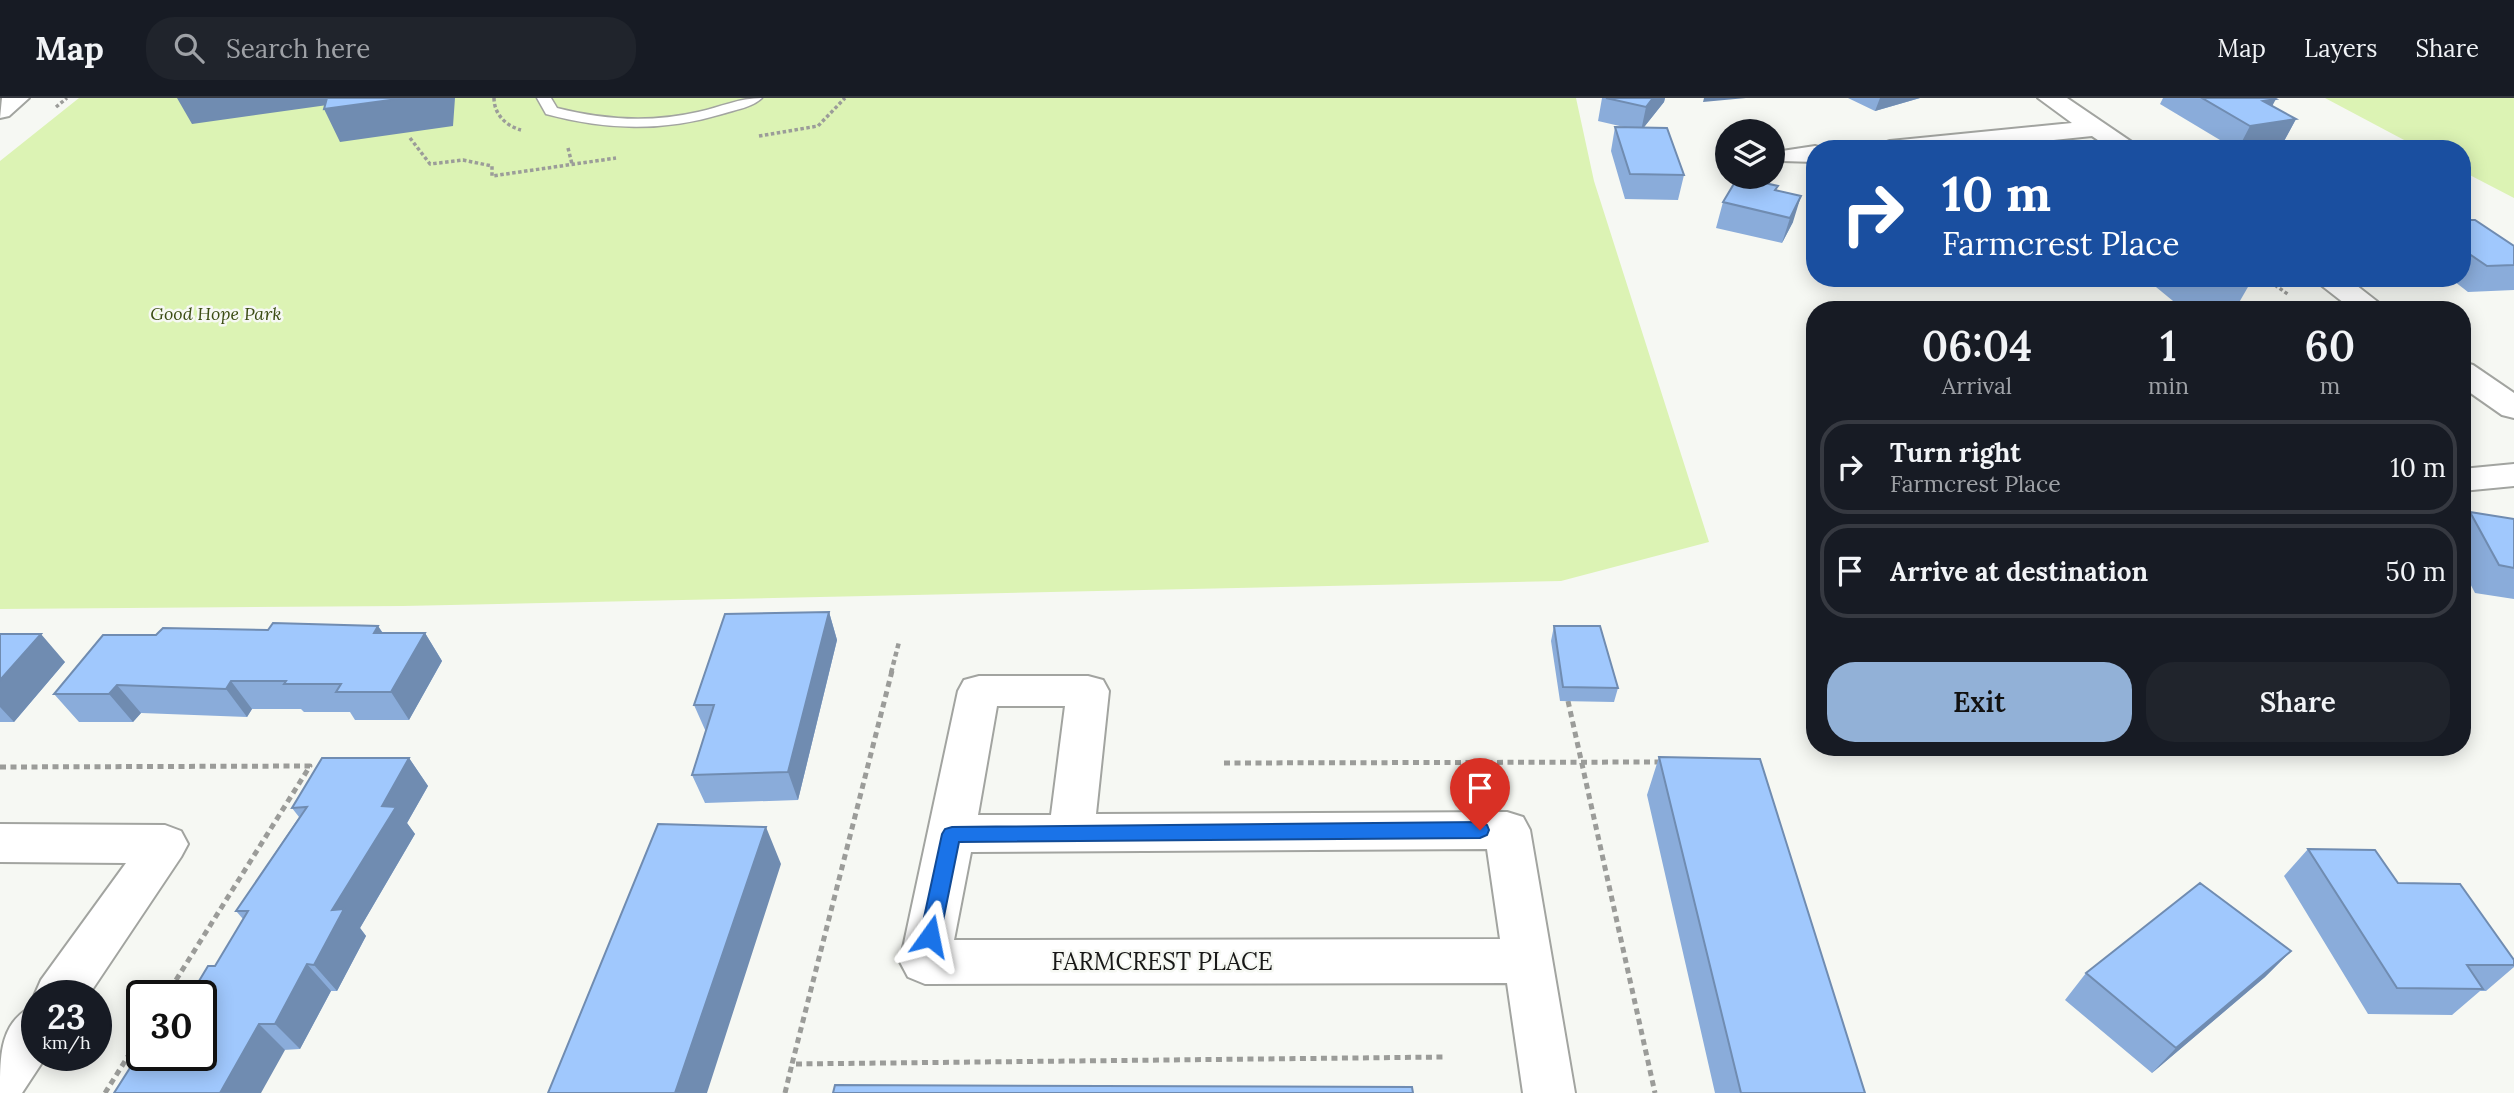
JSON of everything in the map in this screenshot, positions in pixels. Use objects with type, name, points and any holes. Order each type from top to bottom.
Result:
[{"type":"street","points":[[0,111],[17,98]]},
{"type":"street","points":[[2050,98],[2115,140]]},
{"type":"street","points":[[1978,140],[2096,128]]},
{"type":"street","points":[[2340,287],[2359,301]]},
{"type":"street","points":[[2471,378],[2514,408]]},
{"type":"street","points":[[2471,479],[2514,475]]},
{"type":"street","name":"FARMCREST PLACE","points":[[1071,834],[1088,691],[979,691],[925,962],[1528,961]]},
{"type":"street","points":[[952,834],[1507,830],[1549,1093]]},
{"type":"street","points":[[0,844],[165,844],[70,980]]},
{"type":"street","points":[[0,1080],[21,1050]]},
{"type":"lane","points":[[544,98],[551,111],[588,122],[625,125],[682,120],[755,98]]},
{"type":"path","points":[[1568,701],[1655,1093]]},
{"type":"path","points":[[1224,763],[1665,762]]},
{"type":"path","points":[[105,1093],[126,1060]]},
{"type":"path","points":[[785,1093],[792,1064]]},
{"type":"green space","name":"Good Hope Park","points":[[79,98],[1576,98],[1594,181],[1709,542],[1561,581],[403,606],[0,609],[0,161]]},
{"type":"green space","points":[[2325,98],[2514,98],[2514,198],[2471,176],[2471,140],[2404,140]]},
{"type":"building","points":[[327,98],[405,98],[324,109]]},
{"type":"building","points":[[1606,98],[1653,98],[1646,107]]},
{"type":"building","points":[[2202,98],[2274,98],[2276,99],[2263,101],[2296,119],[2250,126]]},
{"type":"building","points":[[1615,127],[1667,128],[1684,175],[1630,174]]},
{"type":"building","points":[[1731,189],[1776,189],[1801,196],[1790,218],[1723,202]]},
{"type":"building","points":[[2471,220],[2514,246],[2514,265],[2487,266],[2471,255]]},
{"type":"building","points":[[2471,512],[2514,519],[2514,568],[2499,565]]},
{"type":"building","points":[[829,612],[788,772],[692,775],[714,705],[694,705],[725,614]]},
{"type":"building","points":[[273,623],[378,626],[374,633],[425,633],[391,692],[336,692],[341,684],[231,681],[226,689],[117,685],[109,694],[54,694],[103,635],[156,635],[163,628],[268,630]]},
{"type":"building","points":[[1554,626],[1600,626],[1618,688],[1563,687]]},
{"type":"building","points":[[0,634],[41,634],[0,680]]},
{"type":"building","points":[[1659,757],[1760,759],[1865,1093],[1741,1093]]},
{"type":"building","points":[[322,758],[409,758],[382,806],[396,807],[332,910],[344,909],[314,965],[307,964],[275,1024],[259,1024],[220,1093],[114,1093],[128,1071],[217,1071],[217,980],[200,980],[208,966],[215,966],[248,911],[236,911],[307,807],[292,808]]},
{"type":"building","points":[[658,824],[766,827],[675,1093],[548,1093]]},
{"type":"building","points":[[2308,849],[2375,850],[2398,883],[2460,884],[2514,960],[2514,965],[2467,965],[2483,989],[2397,988]]},
{"type":"building","points":[[2200,883],[2291,951],[2176,1048],[2086,973]]},
{"type":"building","points":[[835,1085],[1412,1087],[1413,1093],[833,1093]]},
{"type":"route","points":[[930,936],[952,834],[1480,830]]}]
